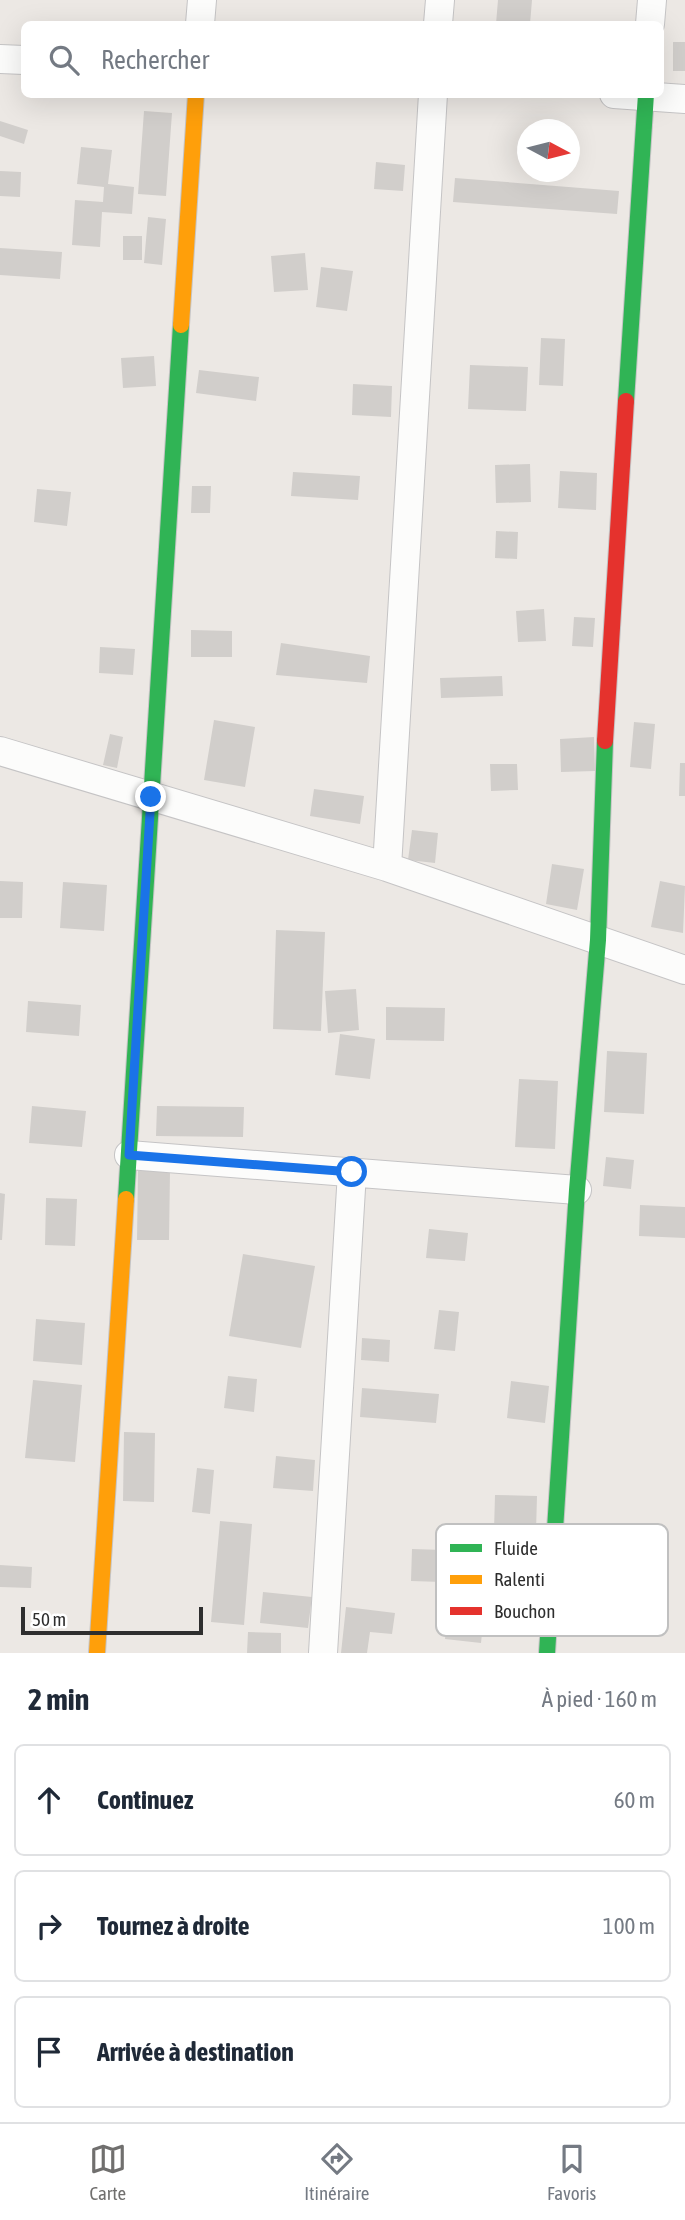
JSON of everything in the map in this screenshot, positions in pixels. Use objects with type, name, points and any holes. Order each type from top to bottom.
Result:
[{"type":"street","points":[[200,21],[202,0]]},
{"type":"street","points":[[438,21],[440,0]]},
{"type":"street","points":[[650,21],[652,0]]},
{"type":"street","points":[[0,59],[21,60]]},
{"type":"street","points":[[664,97],[685,99]]},
{"type":"street","points":[[97,1653],[196,98]]},
{"type":"street","points":[[387,867],[433,98]]},
{"type":"street","points":[[555,1524],[577,1190],[598,940],[603,768],[646,98]]},
{"type":"street","points":[[0,751],[387,867],[685,970]]},
{"type":"street","points":[[129,1155],[577,1190]]},
{"type":"street","points":[[323,1653],[352,1172]]},
{"type":"building","points":[[498,0],[532,0],[530,21],[496,21]]},
{"type":"building","points":[[673,42],[685,42],[685,71],[673,71]]},
{"type":"building","points":[[144,111],[172,113],[166,196],[138,194]]},
{"type":"building","points":[[0,121],[28,130],[24,144],[0,136]]},
{"type":"building","points":[[81,147],[112,150],[108,184],[134,187],[132,214],[102,212],[100,247],[72,245],[75,200],[103,202],[104,187],[77,184]]},
{"type":"building","points":[[376,162],[405,165],[403,191],[374,189]]},
{"type":"building","points":[[0,171],[21,172],[20,197],[0,196]]},
{"type":"building","points":[[455,178],[619,191],[617,214],[453,202]]},
{"type":"building","points":[[148,217],[166,219],[162,265],[144,263]]},
{"type":"building","points":[[123,236],[142,236],[142,260],[123,260]]},
{"type":"building","points":[[0,248],[62,252],[60,279],[0,275]]},
{"type":"building","points":[[305,253],[308,290],[274,292],[271,256]]},
{"type":"building","points":[[321,267],[353,271],[347,311],[316,307]]},
{"type":"building","points":[[541,338],[565,339],[563,386],[539,385]]},
{"type":"building","points":[[154,356],[156,386],[123,388],[121,358]]},
{"type":"building","points":[[470,365],[528,367],[526,411],[468,409]]},
{"type":"building","points":[[199,370],[259,377],[256,401],[196,393]]},
{"type":"building","points":[[353,384],[392,386],[391,417],[352,415]]},
{"type":"building","points":[[530,464],[531,502],[496,503],[495,465]]},
{"type":"building","points":[[560,471],[597,473],[596,510],[558,508]]},
{"type":"building","points":[[293,472],[360,476],[358,500],[291,496]]},
{"type":"building","points":[[192,486],[211,486],[210,513],[191,513]]},
{"type":"building","points":[[37,489],[71,492],[67,526],[34,522]]},
{"type":"building","points":[[496,531],[518,532],[517,559],[495,558]]},
{"type":"building","points":[[544,609],[546,641],[518,642],[516,611]]},
{"type":"building","points":[[574,617],[595,618],[593,647],[572,646]]},
{"type":"building","points":[[191,630],[232,631],[232,657],[191,657]]},
{"type":"building","points":[[281,643],[370,656],[367,683],[276,675]]},
{"type":"building","points":[[100,647],[135,649],[133,675],[99,673]]},
{"type":"building","points":[[502,676],[503,696],[441,698],[440,678]]},
{"type":"building","points":[[214,720],[255,727],[245,787],[204,780]]},
{"type":"building","points":[[634,722],[655,724],[651,769],[630,767]]},
{"type":"building","points":[[110,734],[123,737],[117,768],[103,765]]},
{"type":"building","points":[[594,737],[595,771],[561,772],[560,739]]},
{"type":"building","points":[[680,763],[685,763],[685,796],[679,796]]},
{"type":"building","points":[[490,764],[517,764],[518,790],[491,791]]},
{"type":"building","points":[[314,789],[364,796],[360,824],[310,816]]},
{"type":"building","points":[[412,830],[438,833],[435,863],[408,860]]},
{"type":"building","points":[[552,864],[584,869],[577,910],[546,904]]},
{"type":"building","points":[[0,881],[23,882],[22,918],[0,918]]},
{"type":"building","points":[[660,881],[685,886],[683,933],[651,927]]},
{"type":"building","points":[[63,882],[107,885],[104,931],[60,928]]},
{"type":"building","points":[[276,930],[325,932],[321,1031],[273,1029]]},
{"type":"building","points":[[356,989],[359,1030],[328,1033],[325,991]]},
{"type":"building","points":[[28,1001],[81,1005],[79,1036],[26,1032]]},
{"type":"building","points":[[386,1007],[445,1008],[444,1041],[386,1040]]},
{"type":"building","points":[[340,1034],[375,1039],[370,1079],[335,1075]]},
{"type":"building","points":[[607,1051],[647,1053],[644,1114],[604,1112]]},
{"type":"building","points":[[519,1079],[558,1081],[555,1149],[515,1147]]},
{"type":"building","points":[[32,1106],[86,1111],[82,1147],[29,1143]]},
{"type":"building","points":[[157,1106],[244,1107],[243,1137],[156,1136]]},
{"type":"building","points":[[606,1157],[634,1160],[631,1189],[603,1186]]},
{"type":"building","points":[[138,1171],[170,1171],[169,1240],[137,1240]]},
{"type":"building","points":[[0,1193],[5,1194],[2,1240],[0,1240]]},
{"type":"building","points":[[46,1198],[77,1199],[75,1246],[45,1245]]},
{"type":"building","points":[[640,1205],[685,1207],[685,1238],[639,1236]]},
{"type":"building","points":[[429,1229],[468,1233],[465,1261],[426,1258]]},
{"type":"building","points":[[243,1254],[315,1266],[301,1348],[229,1336]]},
{"type":"building","points":[[439,1310],[459,1312],[455,1351],[434,1349]]},
{"type":"building","points":[[36,1319],[85,1323],[82,1365],[33,1361]]},
{"type":"building","points":[[362,1338],[390,1340],[389,1362],[361,1360]]},
{"type":"building","points":[[228,1376],[257,1379],[254,1412],[224,1408]]},
{"type":"building","points":[[33,1380],[82,1385],[75,1462],[25,1458]]},
{"type":"building","points":[[511,1381],[549,1386],[545,1423],[507,1418]]},
{"type":"building","points":[[362,1388],[439,1394],[436,1423],[360,1417]]},
{"type":"building","points":[[124,1432],[155,1433],[154,1502],[123,1501]]},
{"type":"building","points":[[276,1456],[315,1460],[313,1491],[273,1488]]},
{"type":"building","points":[[197,1468],[214,1470],[210,1514],[192,1512]]},
{"type":"building","points":[[495,1495],[537,1496],[536,1524],[494,1524]]},
{"type":"building","points":[[220,1521],[252,1524],[244,1625],[211,1622]]},
{"type":"building","points":[[412,1549],[436,1550],[436,1582],[411,1581]]},
{"type":"building","points":[[0,1565],[32,1567],[31,1588],[0,1587]]},
{"type":"building","points":[[263,1592],[312,1597],[308,1628],[260,1623]]},
{"type":"building","points":[[346,1607],[395,1613],[392,1634],[370,1632],[367,1653],[341,1653]]},
{"type":"building","points":[[248,1632],[281,1633],[281,1653],[247,1653]]},
{"type":"building","points":[[445,1636],[482,1636],[481,1643],[445,1639]]},
{"type":"traffic: fast","points":[[626,401],[646,98]]},
{"type":"traffic: fast","points":[[126,1199],[181,325]]},
{"type":"traffic: fast","points":[[555,1524],[577,1190],[598,940],[605,741]]},
{"type":"traffic: fast","points":[[547,1653],[548,1636]]},
{"type":"traffic: slow","points":[[181,325],[196,98]]},
{"type":"traffic: slow","points":[[97,1653],[126,1199]]},
{"type":"traffic: jam","points":[[605,741],[626,401]]},
{"type":"route","points":[[151,797],[129,1155],[352,1172]]}]
